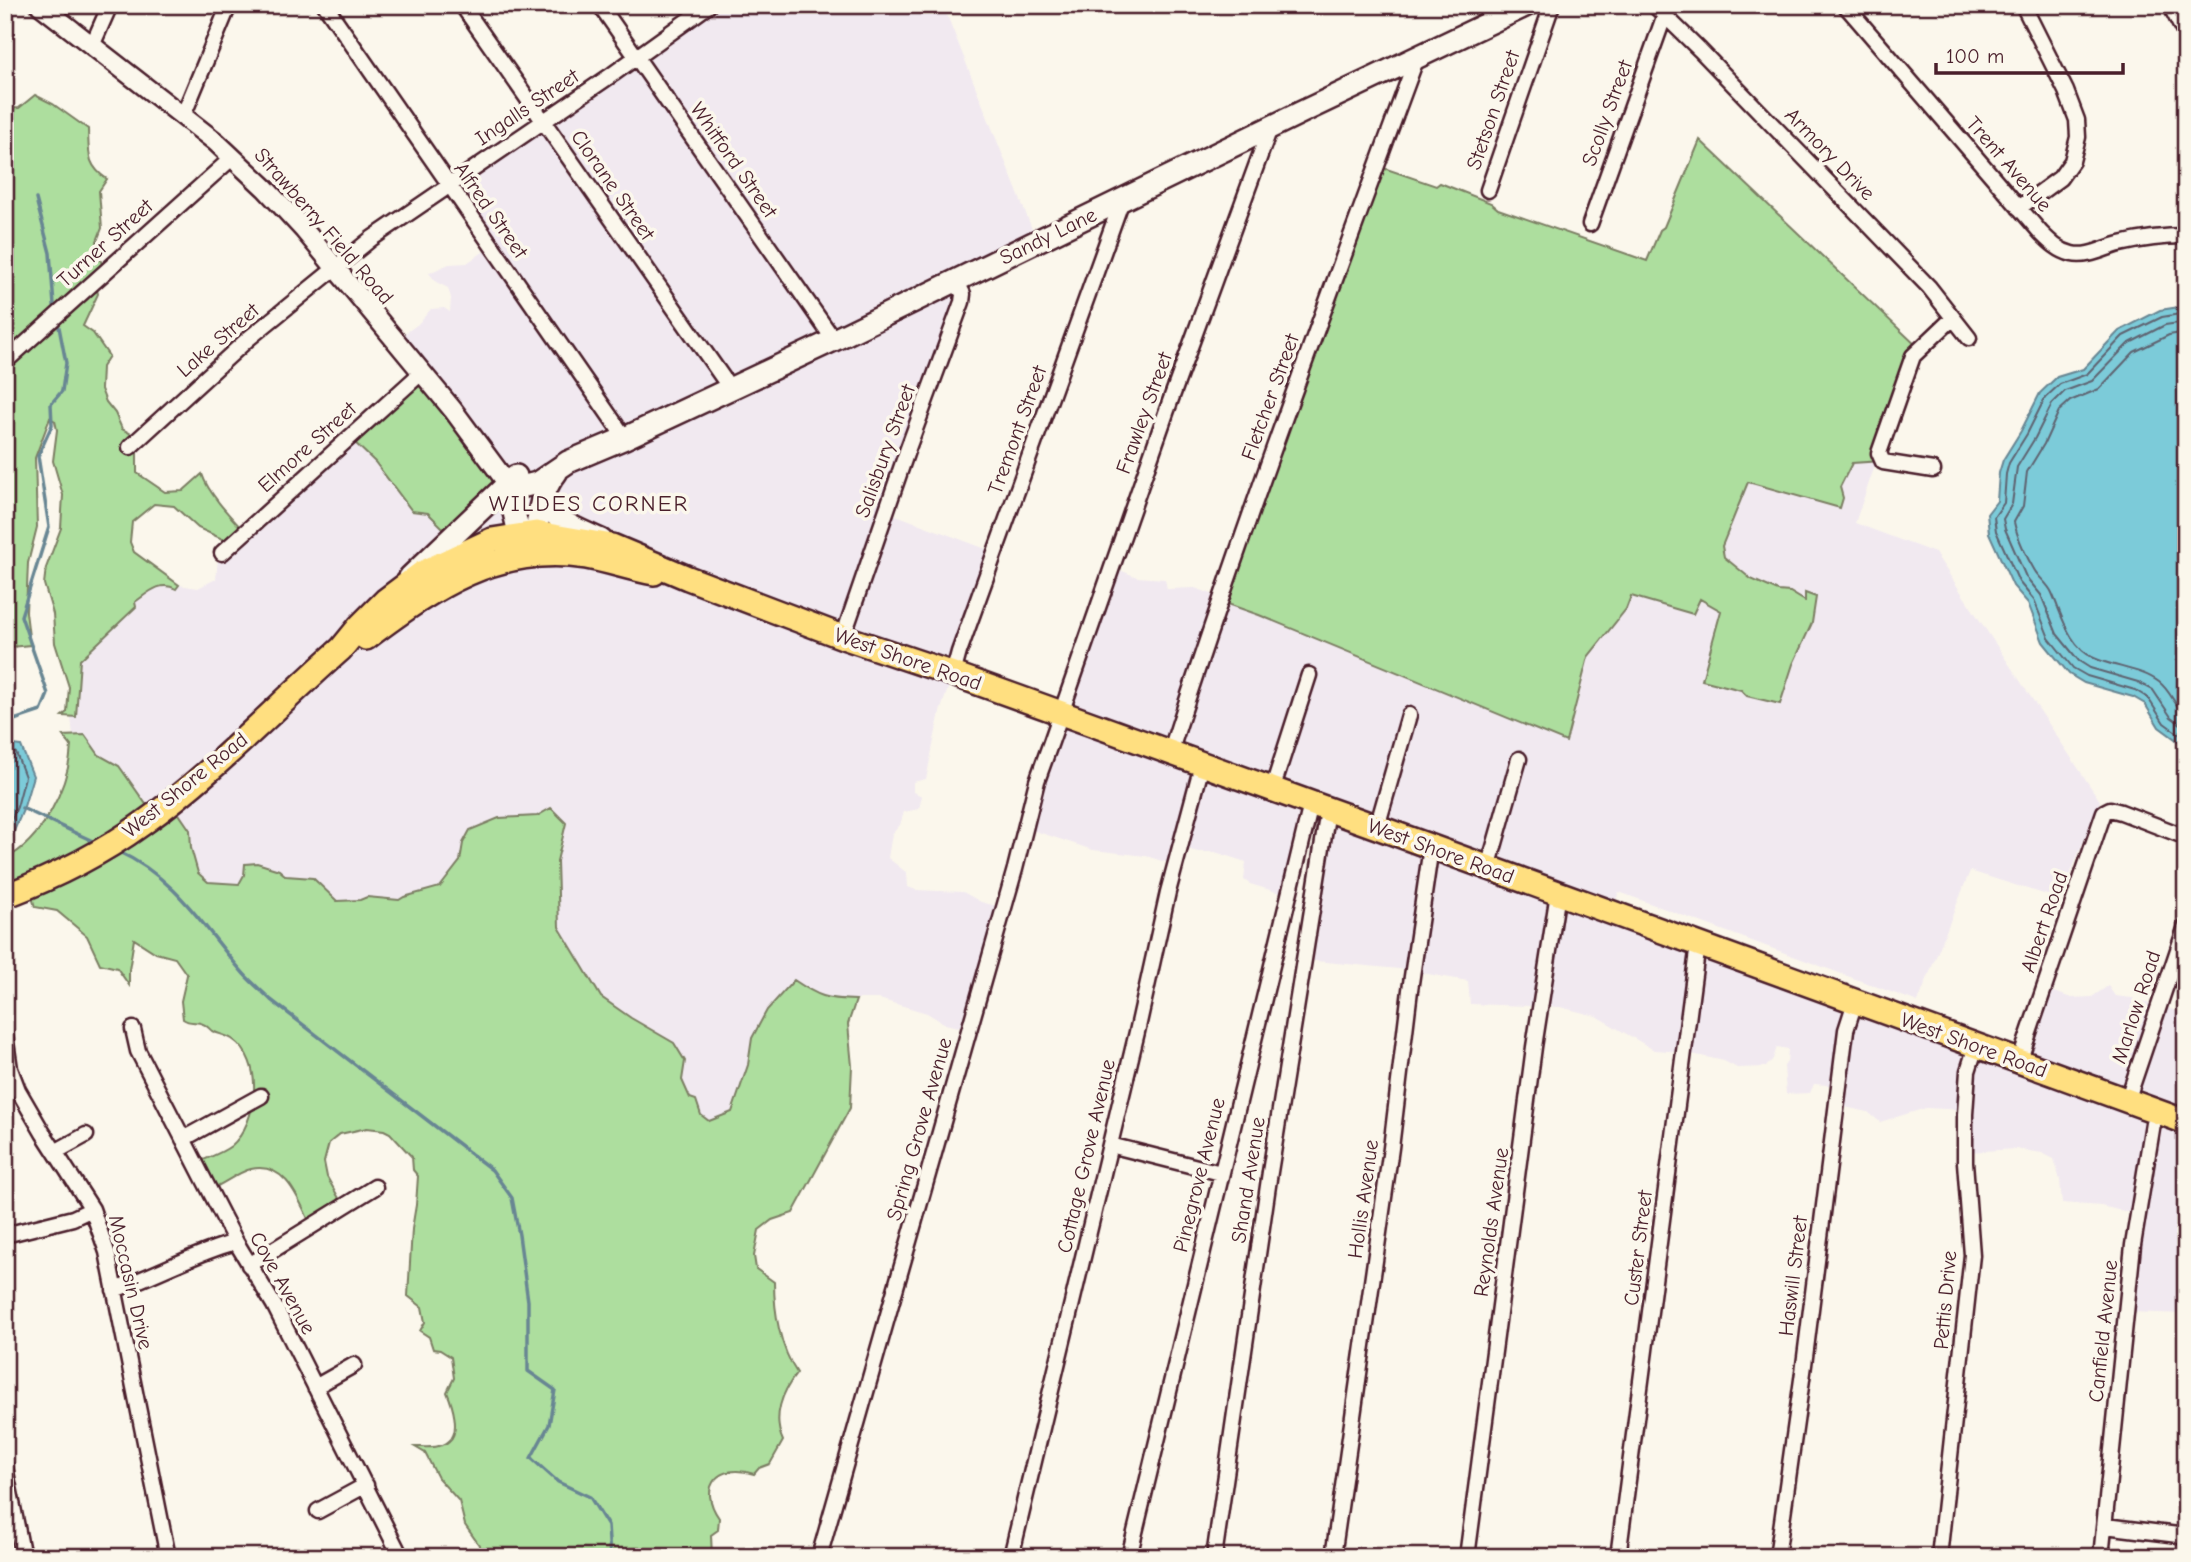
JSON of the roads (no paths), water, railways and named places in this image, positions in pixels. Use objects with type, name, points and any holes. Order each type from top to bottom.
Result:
[{"type":"main road","name":"Sandy Lane","points":[[394,593],[517,476],[555,461],[562,467],[625,438],[1527,5]]},
{"type":"main road","points":[[530,544],[548,482],[562,467]]},
{"type":"main road","points":[[507,483],[530,544]]},
{"type":"main road","points":[[544,497],[549,509],[562,522],[612,546]]},
{"type":"main road","name":"West Shore Road","points":[[5,896],[110,846],[141,825],[191,786],[341,649],[394,593],[422,573],[492,540],[612,546],[843,637],[1377,827],[2186,1122]]},
{"type":"main road","name":"West Shore Road","points":[[314,673],[459,576],[530,544],[643,572],[696,581]]},
{"type":"street","name":"Strawberry Field Road","points":[[40,5],[233,157],[291,216],[475,438],[507,483]]},
{"type":"street","points":[[92,46],[110,5]]},
{"type":"street","points":[[184,116],[229,5]]},
{"type":"street","name":"Alfred Street","points":[[325,5],[625,438]]},
{"type":"street","name":"Clorane Street","points":[[462,5],[730,388]]},
{"type":"street","name":"Whitford Street","points":[[600,5],[834,340]]},
{"type":"street","name":"Ingalls Street","points":[[336,269],[371,239],[709,5]]},
{"type":"street","name":"Stetson Street","points":[[1488,190],[1552,5]]},
{"type":"street","name":"Trent Avenue","points":[[1845,5],[2050,242],[2076,255],[2120,244],[2174,235],[2186,236]]},
{"type":"street","points":[[2019,208],[2060,178],[2072,161],[2078,137],[2077,120],[2066,91],[2023,5]]},
{"type":"street","points":[[2170,5],[2186,36]]},
{"type":"street","name":"Scolly Street","points":[[1590,224],[1659,11]]},
{"type":"street","name":"Armory Drive","points":[[1659,11],[1919,277],[1969,338]]},
{"type":"street","name":"Fletcher Street","points":[[1170,753],[1287,410],[1417,57]]},
{"type":"street","name":"Frawley Street","points":[[1060,714],[1170,400],[1270,128]]},
{"type":"street","name":"Turner Street","points":[[5,362],[233,157]]},
{"type":"street","name":"Tremont Street","points":[[953,674],[1122,200]]},
{"type":"street","name":"Lake Street","points":[[130,447],[248,339],[336,269]]},
{"type":"street","name":"Salisbury Street","points":[[843,637],[962,302],[963,294],[956,280]]},
{"type":"street","points":[[1933,470],[1883,462],[1879,453],[1913,356],[1953,318]]},
{"type":"street","name":"Elmore Street","points":[[222,553],[421,373]]},
{"type":"street","points":[[1272,790],[1309,675]]},
{"type":"street","name":"Spring Grove Avenue","points":[[819,1557],[1015,869],[1037,781],[1060,714]]},
{"type":"street","points":[[1377,827],[1409,715]]},
{"type":"street","points":[[1488,868],[1519,759]]},
{"type":"street","name":"Cottage Grove Avenue","points":[[1011,1557],[1168,892],[1202,765]]},
{"type":"street","name":"Pinegrove Avenue","points":[[1129,1557],[1221,1173],[1319,807]]},
{"type":"street","name":"Shand Avenue","points":[[1214,1557],[1319,807]]},
{"type":"street","name":"Albert Road","points":[[2019,1062],[2104,812],[2110,809],[2121,812],[2186,837]]},
{"type":"street","name":"Hollis Avenue","points":[[1333,1557],[1353,1428],[1431,847]]},
{"type":"street","name":"Reynolds Avenue","points":[[1467,1557],[1534,1047],[1558,893]]},
{"type":"street","name":"Marlow Road","points":[[2127,1101],[2186,926]]},
{"type":"street","name":"Custer Street","points":[[1618,1557],[1698,944]]},
{"type":"street","name":"Haswill Street","points":[[1777,1557],[1844,1043],[1855,1002]]},
{"type":"street","name":"Cove Avenue","points":[[133,1029],[138,1051],[236,1242],[274,1305],[401,1557]]},
{"type":"street","name":"Moccasin Drive","points":[[5,1035],[10,1069],[19,1090],[92,1209],[107,1252],[167,1557]]},
{"type":"street","name":"Pettis Drive","points":[[1939,1557],[1972,1255],[1965,1163],[1965,1114],[1968,1071],[1976,1046]]},
{"type":"street","points":[[183,1139],[261,1096]]},
{"type":"street","name":"Canfield Avenue","points":[[2101,1557],[2133,1245],[2155,1111]]},
{"type":"street","points":[[55,1152],[86,1135]]},
{"type":"street","points":[[1110,1145],[1221,1173]]},
{"type":"street","points":[[249,1265],[375,1187]]},
{"type":"street","points":[[5,1235],[73,1218],[92,1209]]},
{"type":"street","points":[[114,1290],[236,1242]]},
{"type":"street","points":[[315,1387],[354,1366]]},
{"type":"street","points":[[5,1467],[23,1557]]},
{"type":"street","points":[[318,1511],[366,1485]]},
{"type":"street","points":[[2105,1526],[2186,1536]]},
{"type":"water","points":[[2186,306],[2186,747],[2159,727],[2145,704],[2133,697],[2084,683],[2069,674],[2043,642],[2028,603],[2013,586],[1989,533],[1987,514],[1997,501],[2003,460],[2040,393],[2057,377],[2083,369],[2119,331],[2160,310]]},
{"type":"water","points":[[5,744],[21,746],[33,776],[23,810],[5,852]]},
{"type":"waterway","points":[[36,199],[50,253],[54,305]]},
{"type":"waterway","points":[[5,723],[41,711],[48,694],[21,616],[49,527],[38,456],[52,425],[51,404],[62,391],[66,363],[59,327]]},
{"type":"waterway","points":[[22,808],[97,843]]},
{"type":"waterway","points":[[117,851],[138,862],[173,889],[244,974],[271,1000],[492,1170],[512,1198],[528,1301],[528,1371],[555,1390],[549,1425],[531,1458],[558,1482],[590,1497],[608,1526],[610,1557]]},
{"type":"district","name":"WILDES CORNER","points":[[589,503]]}]
